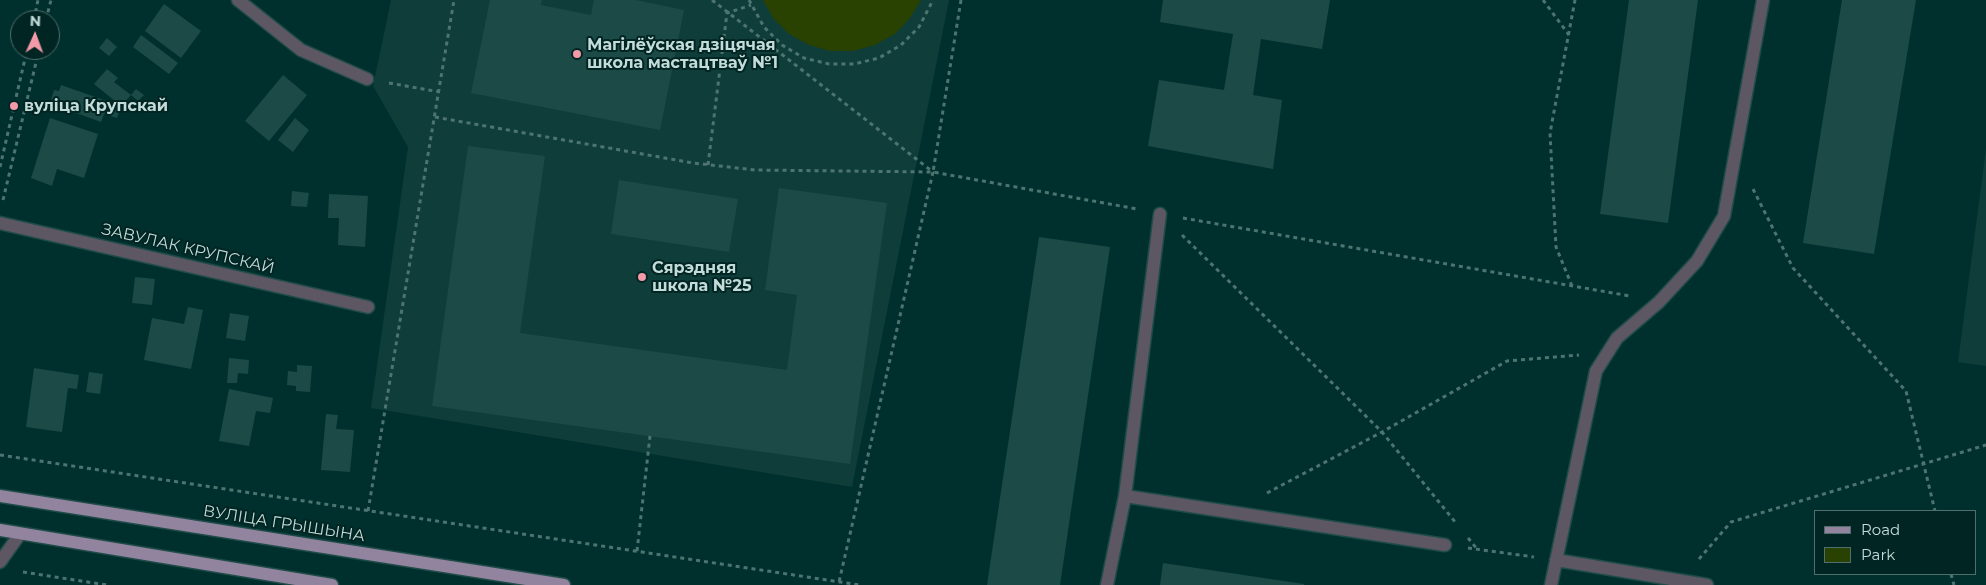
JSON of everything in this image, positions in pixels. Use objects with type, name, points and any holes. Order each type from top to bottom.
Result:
[{"type":"main road","name":"ВУЛІЦА ГРЫШЫНА","points":[[0,496],[564,585]]},
{"type":"main road","points":[[0,530],[332,585]]},
{"type":"street","points":[[238,0],[301,50],[367,79]]},
{"type":"street","points":[[1551,585],[1596,371],[1617,338],[1659,302],[1697,261],[1724,216],[1763,0]]},
{"type":"street","points":[[1107,585],[1125,496],[1160,214]]},
{"type":"street","name":"ЗАВУЛАК КРУПСКАЙ","points":[[0,223],[368,307]]},
{"type":"street","points":[[1125,496],[1445,545]]},
{"type":"street","points":[[0,562],[20,534]]},
{"type":"street","points":[[1556,560],[1707,585]]},
{"type":"path","points":[[368,511],[454,0]]},
{"type":"path","points":[[712,0],[727,14],[933,172]]},
{"type":"path","points":[[749,0],[764,27],[776,39],[804,58],[829,64],[854,64],[879,58],[901,45],[919,27],[933,0]]},
{"type":"path","points":[[839,582],[933,172],[961,0]]},
{"type":"path","points":[[1543,0],[1568,35]]},
{"type":"path","points":[[1572,286],[1556,247],[1550,133],[1575,0]]},
{"type":"path","points":[[727,14],[751,5]]},
{"type":"path","points":[[708,165],[727,14]]},
{"type":"path","points":[[0,167],[25,60]]},
{"type":"path","points":[[2,204],[37,60]]},
{"type":"path","points":[[367,79],[440,92]]},
{"type":"path","points":[[435,117],[708,165],[755,170],[933,172],[1659,302]]},
{"type":"path","points":[[1753,188],[1792,268],[1906,391],[1935,510]]},
{"type":"path","points":[[1160,214],[1382,432],[1460,528]]},
{"type":"path","points":[[1231,512],[1382,432],[1507,361],[1608,353]]},
{"type":"path","points":[[637,551],[650,436]]},
{"type":"path","points":[[1681,581],[1731,522],[1986,445]]},
{"type":"path","points":[[0,455],[860,585]]},
{"type":"path","points":[[1466,535],[1478,550]]},
{"type":"path","points":[[1445,545],[1556,560]]},
{"type":"path","points":[[20,571],[107,585]]},
{"type":"shaded area","name":"Сярэдняя школа №25","points":[[391,0],[949,0],[852,487],[371,408],[408,147],[373,86]]},
{"type":"shaded area","points":[[1986,149],[1986,366],[1958,362]]},
{"type":"green space","points":[[763,0],[921,0],[910,18],[895,34],[875,45],[853,51],[830,51],[809,45],[789,34],[773,18]]},
{"type":"building","name":"Магілёўская дзіцячая школа мастацтваў №1","points":[[490,0],[542,0],[541,5],[591,15],[594,0],[636,0],[684,10],[660,130],[471,93]]},
{"type":"building","points":[[1163,0],[1330,0],[1322,49],[1261,39],[1253,95],[1282,100],[1273,169],[1148,146],[1159,80],[1224,90],[1233,34],[1160,22]]},
{"type":"building","points":[[1629,0],[1698,0],[1668,223],[1600,214]]},
{"type":"building","points":[[1842,0],[1916,0],[1874,254],[1803,243]]},
{"type":"building","points":[[164,4],[201,31],[181,58],[145,31]]},
{"type":"building","points":[[141,35],[178,63],[169,74],[133,47]]},
{"type":"building","points":[[107,38],[117,47],[109,56],[99,48]]},
{"type":"building","points":[[107,69],[118,78],[114,82],[131,95],[121,106],[94,84]]},
{"type":"building","points":[[283,75],[307,95],[269,141],[245,121]]},
{"type":"building","points":[[61,85],[121,106],[117,118],[104,114],[101,122],[54,105],[56,101],[51,99],[54,90],[59,91]]},
{"type":"building","points":[[136,89],[144,95],[138,101],[131,95]]},
{"type":"building","points":[[50,118],[98,134],[84,178],[57,169],[52,186],[31,178]]},
{"type":"building","points":[[295,118],[309,130],[293,152],[278,140]]},
{"type":"building","points":[[468,146],[545,156],[520,333],[787,370],[797,295],[765,290],[779,188],[887,203],[850,464],[432,406]]},
{"type":"building","points":[[619,180],[738,199],[729,252],[611,234]]},
{"type":"building","points":[[292,191],[309,193],[307,207],[291,206]]},
{"type":"building","points":[[329,194],[368,196],[365,247],[338,245],[339,218],[328,218]]},
{"type":"building","points":[[1039,237],[1110,247],[1060,585],[987,585]]},
{"type":"building","points":[[135,277],[155,279],[152,305],[132,303]]},
{"type":"building","points":[[188,307],[203,310],[191,369],[144,360],[152,318],[184,324]]},
{"type":"building","points":[[230,313],[249,316],[245,341],[226,338]]},
{"type":"building","points":[[229,358],[249,360],[248,374],[238,373],[237,383],[227,383]]},
{"type":"building","points":[[297,365],[312,366],[310,392],[296,391],[296,386],[287,385],[288,371],[297,372]]},
{"type":"building","points":[[34,368],[79,375],[77,389],[68,388],[62,432],[26,427]]},
{"type":"building","points":[[89,372],[103,374],[100,394],[86,392]]},
{"type":"building","points":[[229,389],[273,398],[270,413],[256,411],[249,446],[219,441]]},
{"type":"building","points":[[326,414],[338,415],[336,429],[354,430],[350,472],[321,470]]},
{"type":"building","points":[[1163,563],[1304,584],[1304,585],[1160,585]]},
{"type":"place","name":"Магілёўская дзіцячая школа мастацтваў №1","points":[[577,54]]},
{"type":"place","name":"вуліца Крупскай","points":[[14,106]]},
{"type":"place","name":"Сярэдняя школа №25","points":[[642,277]]}]
